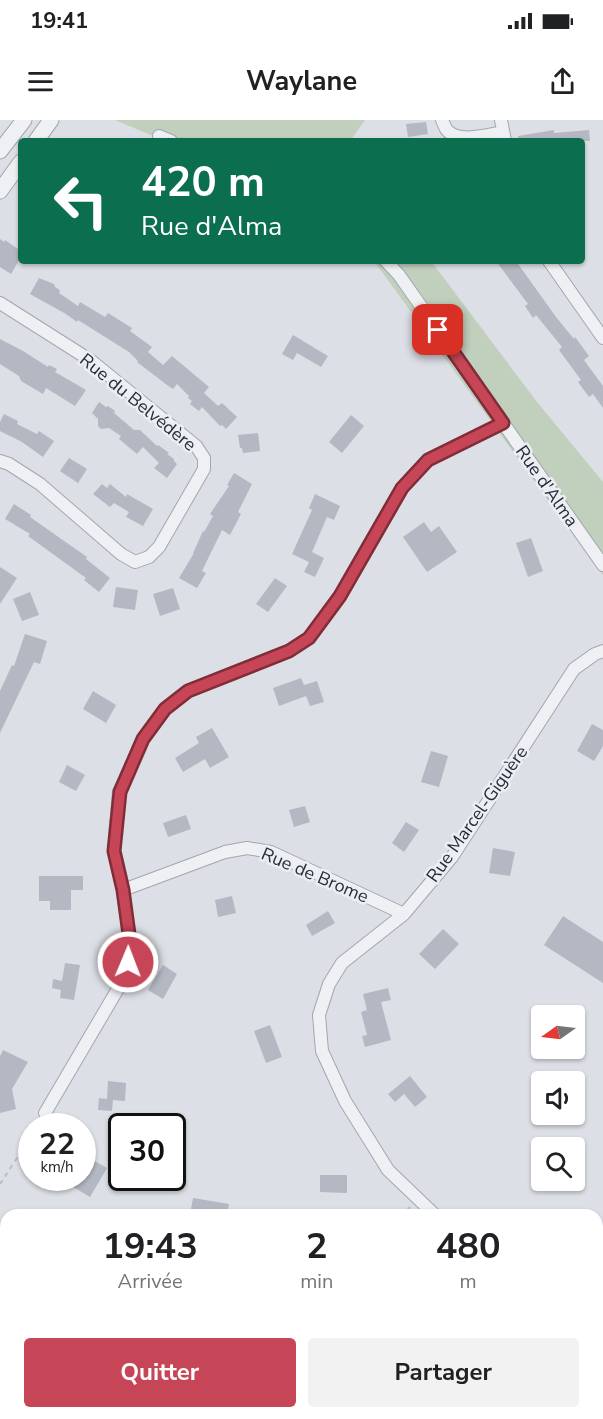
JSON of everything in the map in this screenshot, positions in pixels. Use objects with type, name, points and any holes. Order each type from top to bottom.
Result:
[{"type":"street","points":[[0,151],[24,120]]},
{"type":"street","points":[[38,138],[51,120]]},
{"type":"street","points":[[442,120],[446,129],[461,138],[503,131]]},
{"type":"street","points":[[0,191],[18,166]]},
{"type":"street","name":"Rue d'Alma","points":[[389,264],[399,275],[603,565]]},
{"type":"street","points":[[551,264],[603,338]]},
{"type":"street","name":"Rue du Belvédère","points":[[0,303],[90,360],[152,410],[196,446],[204,458],[204,469],[159,546],[149,557],[135,562],[121,554],[40,484],[9,464],[0,461]]},
{"type":"street","points":[[45,1113],[126,975],[131,949],[123,890],[114,851],[120,792],[143,739],[165,709],[188,691],[289,651],[309,638],[340,596],[402,488],[428,460],[503,423]]},
{"type":"street","name":"Rue Marcel-Giguère","points":[[429,1209],[388,1170],[345,1101],[322,1051],[320,1015],[329,984],[342,963],[404,915],[452,856],[574,669],[603,651]]},
{"type":"street","name":"Rue de Brome","points":[[123,890],[225,852],[248,848],[270,852],[404,915]]},
{"type":"path","points":[[0,1184],[18,1156]]},
{"type":"green space","points":[[115,120],[365,120],[352,138],[158,138]]},
{"type":"green space","points":[[376,264],[433,264],[537,402],[603,482],[603,575]]},
{"type":"building","points":[[426,122],[428,134],[408,137],[406,124]]},
{"type":"building","points":[[554,130],[554,133],[589,130],[590,141],[585,141],[585,138],[518,138],[518,136]]},
{"type":"building","points":[[0,239],[18,249],[18,262],[11,274],[0,267]]},
{"type":"building","points":[[498,264],[518,264],[556,317],[589,356],[584,360],[603,386],[603,408],[593,394],[589,397],[578,382],[581,380],[559,350],[562,347],[536,315],[533,318],[525,306],[528,304]]},
{"type":"building","points":[[39,278],[54,284],[60,290],[59,293],[78,306],[80,302],[105,317],[108,313],[132,328],[130,331],[152,347],[148,352],[163,365],[172,356],[209,387],[204,393],[218,406],[222,403],[237,417],[226,429],[220,426],[202,407],[199,411],[190,404],[192,401],[188,398],[189,396],[177,384],[173,389],[137,362],[129,352],[78,320],[77,322],[30,294]]},
{"type":"building","points":[[293,335],[328,356],[321,367],[297,353],[293,360],[282,354]]},
{"type":"building","points":[[0,339],[48,367],[49,365],[57,369],[55,372],[86,390],[75,406],[46,388],[43,394],[21,381],[19,376],[0,364]]},
{"type":"building","points":[[99,402],[115,411],[114,413],[134,430],[140,430],[157,446],[169,453],[167,454],[177,464],[167,478],[154,468],[159,463],[143,447],[137,454],[119,439],[121,436],[109,428],[101,429],[98,426],[98,419],[92,413]]},
{"type":"building","points":[[4,414],[18,421],[17,424],[37,434],[39,431],[54,441],[43,457],[22,442],[0,431],[0,422]]},
{"type":"building","points":[[351,415],[364,426],[342,453],[329,442]]},
{"type":"building","points":[[258,433],[260,451],[243,453],[238,435]]},
{"type":"building","points":[[69,458],[87,469],[78,483],[60,471]]},
{"type":"building","points":[[234,473],[252,484],[230,535],[222,530],[202,571],[206,573],[197,588],[179,578],[213,516],[210,514],[229,486],[227,485]]},
{"type":"building","points":[[102,484],[107,488],[110,484],[126,497],[127,494],[153,509],[143,526],[126,517],[129,512],[114,503],[110,507],[93,494]]},
{"type":"building","points":[[315,494],[340,506],[334,520],[327,517],[312,552],[324,558],[315,577],[304,572],[309,562],[292,554],[312,510],[309,508]]},
{"type":"building","points":[[14,504],[87,557],[86,559],[110,578],[99,592],[84,580],[86,578],[28,536],[30,534],[5,519]]},
{"type":"building","points":[[424,522],[431,532],[439,526],[457,552],[427,572],[403,537]]},
{"type":"building","points":[[531,538],[543,571],[528,577],[516,543]]},
{"type":"building","points":[[0,567],[17,578],[0,604]]},
{"type":"building","points":[[275,578],[287,586],[268,612],[256,604]]},
{"type":"building","points":[[116,587],[138,590],[135,610],[113,607]]},
{"type":"building","points":[[173,588],[180,609],[160,616],[153,594]]},
{"type":"building","points":[[30,592],[39,615],[22,621],[13,599]]},
{"type":"building","points":[[25,634],[47,641],[40,664],[34,662],[0,733],[0,691],[12,665],[14,666]]},
{"type":"building","points":[[301,678],[304,685],[317,681],[324,702],[310,706],[306,696],[279,706],[273,688]]},
{"type":"building","points":[[93,691],[116,705],[106,723],[83,709]]},
{"type":"building","points":[[592,724],[603,730],[603,746],[594,761],[577,751]]},
{"type":"building","points":[[212,728],[229,757],[210,768],[205,759],[183,772],[175,758],[199,743],[196,737]]},
{"type":"building","points":[[431,751],[448,756],[439,787],[421,782]]},
{"type":"building","points":[[67,765],[85,775],[76,791],[59,782]]},
{"type":"building","points":[[305,806],[310,822],[294,827],[289,810]]},
{"type":"building","points":[[186,815],[191,829],[168,837],[163,823]]},
{"type":"building","points":[[406,822],[419,830],[404,852],[392,843]]},
{"type":"building","points":[[493,848],[515,852],[510,876],[489,873]]},
{"type":"building","points":[[39,876],[83,876],[83,890],[71,890],[71,910],[50,910],[50,901],[39,901]]},
{"type":"building","points":[[232,896],[236,913],[218,917],[215,900]]},
{"type":"building","points":[[328,911],[335,923],[312,936],[306,925]]},
{"type":"building","points":[[563,916],[603,942],[603,983],[544,945]]},
{"type":"building","points":[[443,929],[459,944],[435,969],[419,954]]},
{"type":"building","points":[[65,963],[80,965],[74,1000],[60,998],[61,990],[52,988],[53,979],[62,981]]},
{"type":"building","points":[[163,965],[177,974],[163,999],[148,990]]},
{"type":"building","points":[[388,988],[391,1000],[381,1002],[391,1040],[365,1047],[362,1036],[367,1035],[361,1012],[367,1010],[363,994]]},
{"type":"building","points":[[270,1025],[282,1057],[266,1063],[254,1031]]},
{"type":"building","points":[[3,1050],[28,1062],[12,1089],[16,1109],[0,1113],[0,1056]]},
{"type":"building","points":[[410,1076],[427,1097],[415,1107],[404,1094],[395,1102],[388,1094]]},
{"type":"building","points":[[108,1081],[126,1083],[125,1101],[113,1100],[112,1111],[98,1110],[99,1098],[107,1099]]},
{"type":"building","points":[[96,1162],[107,1168],[96,1187]]},
{"type":"building","points":[[320,1175],[347,1175],[347,1193],[320,1192]]},
{"type":"building","points":[[80,1191],[94,1191],[90,1197]]},
{"type":"building","points":[[193,1198],[229,1204],[228,1209],[191,1209]]},
{"type":"route","points":[[128,962],[131,949],[123,890],[114,851],[120,792],[143,739],[165,709],[188,691],[289,651],[309,638],[340,596],[402,488],[428,460],[503,423],[438,330]]}]
